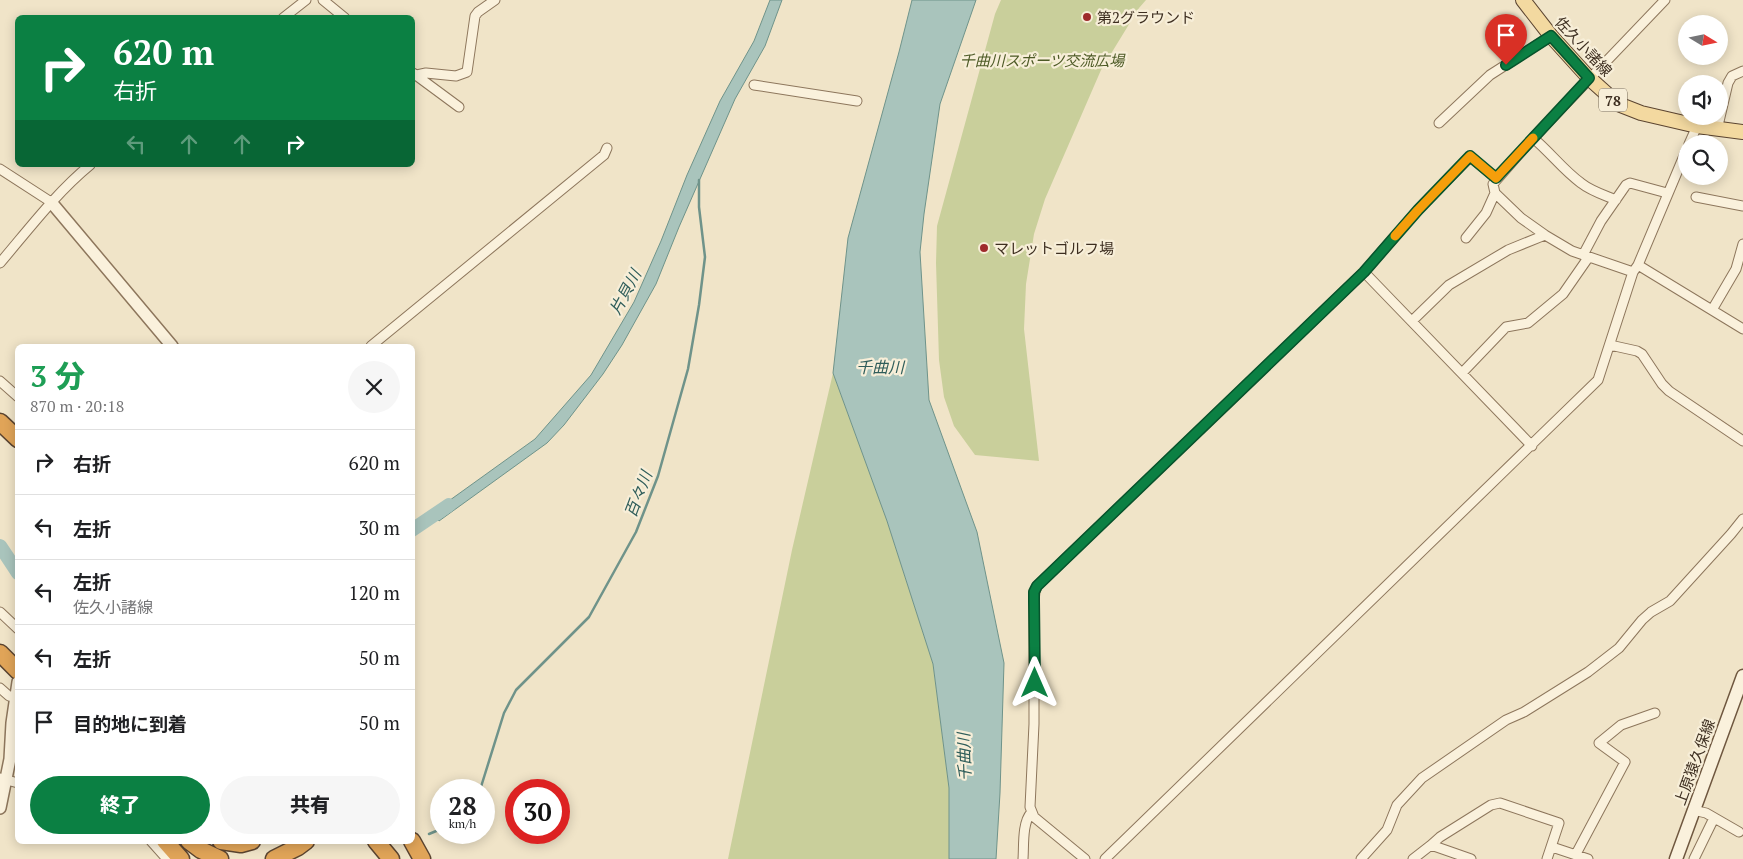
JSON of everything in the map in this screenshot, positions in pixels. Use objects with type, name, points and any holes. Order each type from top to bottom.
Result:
[{"type":"highway","points":[[0,422],[15,436]]},
{"type":"highway","points":[[168,844],[181,859]]},
{"type":"highway","points":[[182,844],[202,859]]},
{"type":"highway","points":[[193,844],[200,850],[220,859]]},
{"type":"highway","points":[[274,859],[302,844]]},
{"type":"highway","points":[[291,859],[312,844]]},
{"type":"highway","points":[[378,844],[391,859]]},
{"type":"highway","points":[[414,844],[422,859]]},
{"type":"main road","name":"佐久小諸線","points":[[1523,0],[1551,36],[1589,78],[1614,101],[1626,109],[1717,130],[1743,132]]},
{"type":"main road","name":"上原猿久保線","points":[[1676,859],[1743,676]]},
{"type":"street","points":[[287,15],[306,0]]},
{"type":"street","points":[[323,0],[341,15]]},
{"type":"street","points":[[415,74],[435,73],[456,76],[467,72],[476,16],[478,12],[495,0]]},
{"type":"street","points":[[1665,0],[1496,178],[1493,184],[1495,193],[1521,218],[1572,252],[1636,268],[1743,329]]},
{"type":"street","points":[[1439,123],[1490,76],[1551,36]]},
{"type":"street","points":[[1717,130],[1728,83],[1732,76],[1743,71]]},
{"type":"street","points":[[415,75],[459,107]]},
{"type":"street","points":[[754,85],[857,101]]},
{"type":"street","points":[[1693,135],[1697,126]]},
{"type":"street","points":[[1533,138],[1546,149],[1560,166],[1579,182],[1616,200]]},
{"type":"street","points":[[374,344],[604,155],[607,148]]},
{"type":"street","points":[[1023,859],[1026,824],[1031,812],[1034,724],[1034,592],[1037,586],[1364,272],[1418,210],[1470,156],[1496,178]]},
{"type":"street","points":[[0,263],[51,202],[88,167]]},
{"type":"street","points":[[0,169],[51,202],[170,344]]},
{"type":"street","points":[[1105,859],[1598,380],[1636,268],[1678,170]]},
{"type":"street","points":[[1462,373],[1506,327],[1528,323],[1563,294],[1586,256],[1602,221],[1626,185],[1630,183],[1668,193]]},
{"type":"street","points":[[1466,238],[1486,213],[1495,193]]},
{"type":"street","points":[[1696,197],[1743,206]]},
{"type":"street","points":[[1412,321],[1449,285],[1508,250],[1545,235]]},
{"type":"street","points":[[1712,310],[1736,269],[1743,244]]},
{"type":"street","points":[[1364,272],[1532,446]]},
{"type":"street","points":[[1610,344],[1638,351],[1669,391],[1743,441]]},
{"type":"street","points":[[0,381],[15,394]]},
{"type":"street","points":[[1361,859],[1387,830],[1397,805],[1422,778],[1506,720],[1524,712],[1574,681],[1619,648],[1642,620],[1651,612],[1670,601],[1743,519]]},
{"type":"street","points":[[0,612],[15,627]]},
{"type":"street","points":[[0,688],[14,698]]},
{"type":"street","points":[[0,808],[3,779],[10,759],[15,694]]},
{"type":"street","points":[[1576,854],[1626,762],[1599,743],[1621,725],[1655,713]]},
{"type":"street","points":[[1413,859],[1440,837],[1491,805],[1500,803],[1559,823],[1547,859]]},
{"type":"street","points":[[1693,810],[1706,813],[1739,832]]},
{"type":"street","points":[[1031,812],[1085,859]]},
{"type":"street","points":[[1694,859],[1714,818]]},
{"type":"street","points":[[154,844],[167,859]]},
{"type":"street","points":[[1430,845],[1471,859]]},
{"type":"street","points":[[1552,847],[1588,859]]},
{"type":"green space","name":"千曲川スポーツ交流広場","points":[[1001,0],[1146,0],[1139,8],[1101,70],[1045,199],[1034,234],[1026,284],[1024,329],[1039,461],[975,455],[954,426],[944,397],[939,360],[936,263],[937,226],[995,14]]},
{"type":"green space","points":[[833,373],[887,521],[933,664],[949,788],[949,859],[728,859],[792,550]]},
{"type":"water","points":[[770,0],[782,0],[765,46],[735,99],[656,284],[622,345],[603,374],[564,425],[547,443],[439,521],[432,513],[535,439],[591,375],[634,302],[720,101],[754,41]]},
{"type":"water","name":"千曲川","points":[[912,0],[976,0],[940,104],[920,252],[929,400],[977,532],[1004,663],[996,859],[949,859],[949,788],[933,664],[887,521],[833,373],[848,238]]},
{"type":"waterway","name":"百々川","points":[[483,779],[504,713],[516,690],[589,617],[636,532],[658,476],[688,369],[699,305],[705,257],[699,207],[699,180]]},
{"type":"waterway","name":"片貝川","points":[[415,528],[449,505]]},
{"type":"waterway","name":"片貝川","points":[[0,546],[15,568]]},
{"type":"slow traffic","points":[[1395,236],[1470,156],[1496,178],[1533,138]]},
{"type":"place","name":"第2グラウンド","points":[[1087,17]]},
{"type":"place","name":"マレットゴルフ場","points":[[984,248]]},
{"type":"route","points":[[1035,683],[1034,592],[1037,586],[1364,272],[1418,210],[1470,156],[1496,178],[1589,78],[1551,36],[1506,65]]}]
